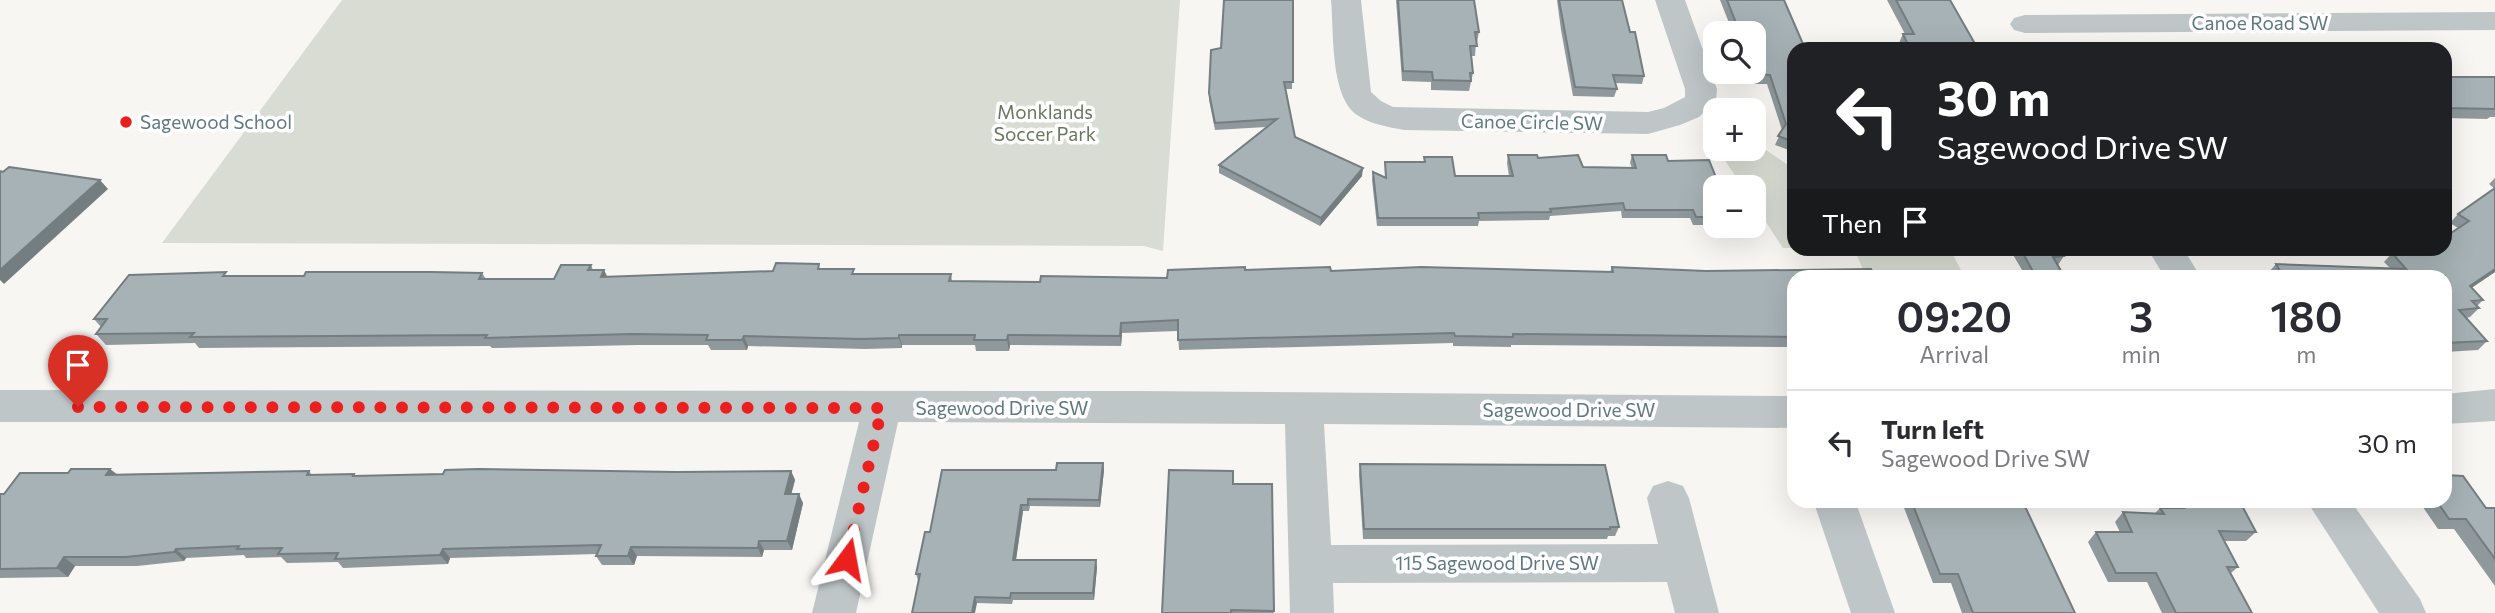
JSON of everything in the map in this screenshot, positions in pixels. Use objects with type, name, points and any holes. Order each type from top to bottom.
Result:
[{"type":"street","name":"Canoe Circle SW","points":[[1346,0],[1355,92],[1361,103],[1371,111],[1404,120],[1648,123],[1671,119],[1700,101],[1701,89],[1670,0]]},
{"type":"street","points":[[2348,0],[2369,23]]},
{"type":"street","points":[[2017,12],[2036,42]]},
{"type":"street","name":"Canoe Road SW","points":[[2017,12],[2369,23],[2495,21]]},
{"type":"street","points":[[2452,408],[2495,405]]},
{"type":"street","points":[[834,613],[882,408]]},
{"type":"street","name":"Sagewood Drive SW","points":[[6,414],[882,408],[1787,412]]},
{"type":"street","points":[[1304,408],[1312,613]]},
{"type":"street","points":[[1668,498],[1697,613]]},
{"type":"street","points":[[1836,508],[1873,613]]},
{"type":"street","points":[[2332,508],[2404,613]]},
{"type":"street","name":"115 Sagewood Drive SW","points":[[1310,564],[1685,563]]},
{"type":"green space","name":"Monklands Soccer Park","points":[[342,0],[1180,0],[1163,251],[1144,246],[162,243]]},
{"type":"green space","points":[[1766,150],[1787,164],[1787,248],[1783,248],[1766,222],[1766,175],[1735,175],[1725,161],[1766,161]]},
{"type":"green space","points":[[1857,256],[1954,256],[1961,270],[1863,270]]},
{"type":"building","points":[[1224,0],[1293,0],[1293,82],[1284,82],[1295,137],[1363,168],[1321,218],[1219,165],[1277,119],[1215,123],[1209,93],[1211,50],[1221,48]]},
{"type":"building","points":[[1398,0],[1474,0],[1479,32],[1475,32],[1477,46],[1470,46],[1473,73],[1470,73],[1471,81],[1433,80],[1432,72],[1403,71]]},
{"type":"building","points":[[1559,0],[1622,0],[1630,32],[1635,32],[1644,76],[1613,75],[1617,89],[1575,87]]},
{"type":"building","points":[[1727,0],[1784,0],[1802,42],[1787,42],[1787,139],[1778,136],[1786,124],[1770,75],[1766,75],[1766,21],[1735,21]]},
{"type":"building","points":[[1896,0],[1950,0],[1974,42],[1907,42],[1903,34],[1914,34]]},
{"type":"building","points":[[2452,77],[2495,77],[2495,109],[2452,108]]},
{"type":"building","points":[[1508,155],[1537,155],[1538,158],[1578,155],[1583,167],[1636,168],[1632,155],[1666,155],[1668,161],[1709,161],[1715,175],[1703,175],[1703,217],[1696,217],[1693,210],[1625,210],[1623,203],[1550,209],[1551,212],[1478,213],[1479,218],[1378,218],[1373,172],[1386,178],[1385,162],[1425,162],[1424,157],[1452,157],[1455,176],[1513,176]]},
{"type":"building","points":[[9,167],[100,180],[0,270],[0,171],[3,172]]},
{"type":"building","points":[[2495,188],[2495,269],[2470,286],[2483,300],[2472,301],[2479,308],[2459,310],[2487,341],[2452,343],[2452,270],[2280,270],[2276,264],[2406,269],[2395,256],[2452,256],[2452,232],[2469,221],[2458,214]]},
{"type":"building","points":[[2024,256],[2064,256],[2053,257],[2061,270],[2032,270]]},
{"type":"building","points":[[776,263],[819,264],[818,269],[854,269],[852,274],[951,274],[949,281],[1040,282],[1041,276],[1167,278],[1168,270],[1245,267],[1245,270],[1330,267],[1331,271],[1421,267],[1613,272],[1612,267],[1706,271],[1787,270],[1787,337],[1513,334],[1513,337],[1455,336],[1454,333],[1178,340],[1178,320],[1121,323],[1120,336],[1008,335],[1007,340],[974,340],[975,335],[899,335],[899,338],[861,339],[744,336],[742,340],[706,340],[708,335],[632,334],[485,338],[487,335],[190,337],[194,333],[96,334],[107,319],[94,319],[129,275],[226,272],[223,276],[304,276],[306,272],[432,272],[482,273],[479,279],[554,279],[561,265],[591,265],[588,270],[604,270],[601,277],[773,271]]},
{"type":"building","points":[[1871,269],[1871,270],[1788,270]]},
{"type":"building","points":[[1057,463],[1103,463],[1099,500],[1028,499],[1028,505],[1021,505],[1013,560],[1096,560],[1093,593],[1011,593],[1010,598],[975,597],[972,613],[912,613],[920,574],[916,574],[925,532],[930,532],[942,470],[1056,470]]},
{"type":"building","points":[[1360,464],[1605,465],[1619,527],[1364,529]]},
{"type":"building","points":[[71,469],[110,469],[106,475],[309,471],[307,475],[354,474],[353,476],[443,474],[445,470],[478,469],[791,471],[785,494],[799,494],[787,541],[759,541],[758,548],[631,547],[628,556],[596,556],[601,545],[443,549],[440,555],[335,559],[338,553],[278,554],[282,548],[237,549],[239,546],[176,549],[174,552],[126,557],[64,557],[57,568],[0,569],[0,494],[4,494],[20,473],[68,473]]},
{"type":"building","points":[[1169,470],[1233,471],[1233,484],[1272,484],[1274,611],[1162,613]]},
{"type":"building","points":[[2452,475],[2463,476],[2486,508],[2495,508],[2495,559],[2466,519],[2449,519],[2441,508],[2452,508]]},
{"type":"building","points":[[1914,508],[2026,508],[2075,613],[1973,613],[1958,574],[1940,574]]},
{"type":"building","points":[[2160,508],[2243,508],[2256,532],[2219,531],[2238,567],[2227,567],[2252,613],[2176,613],[2156,573],[2116,573],[2096,532],[2132,532],[2123,512],[2164,514]]},
{"type":"place","name":"Sagewood School","points":[[126,122]]},
{"type":"route","points":[[78,407],[882,408],[847,559]]}]
